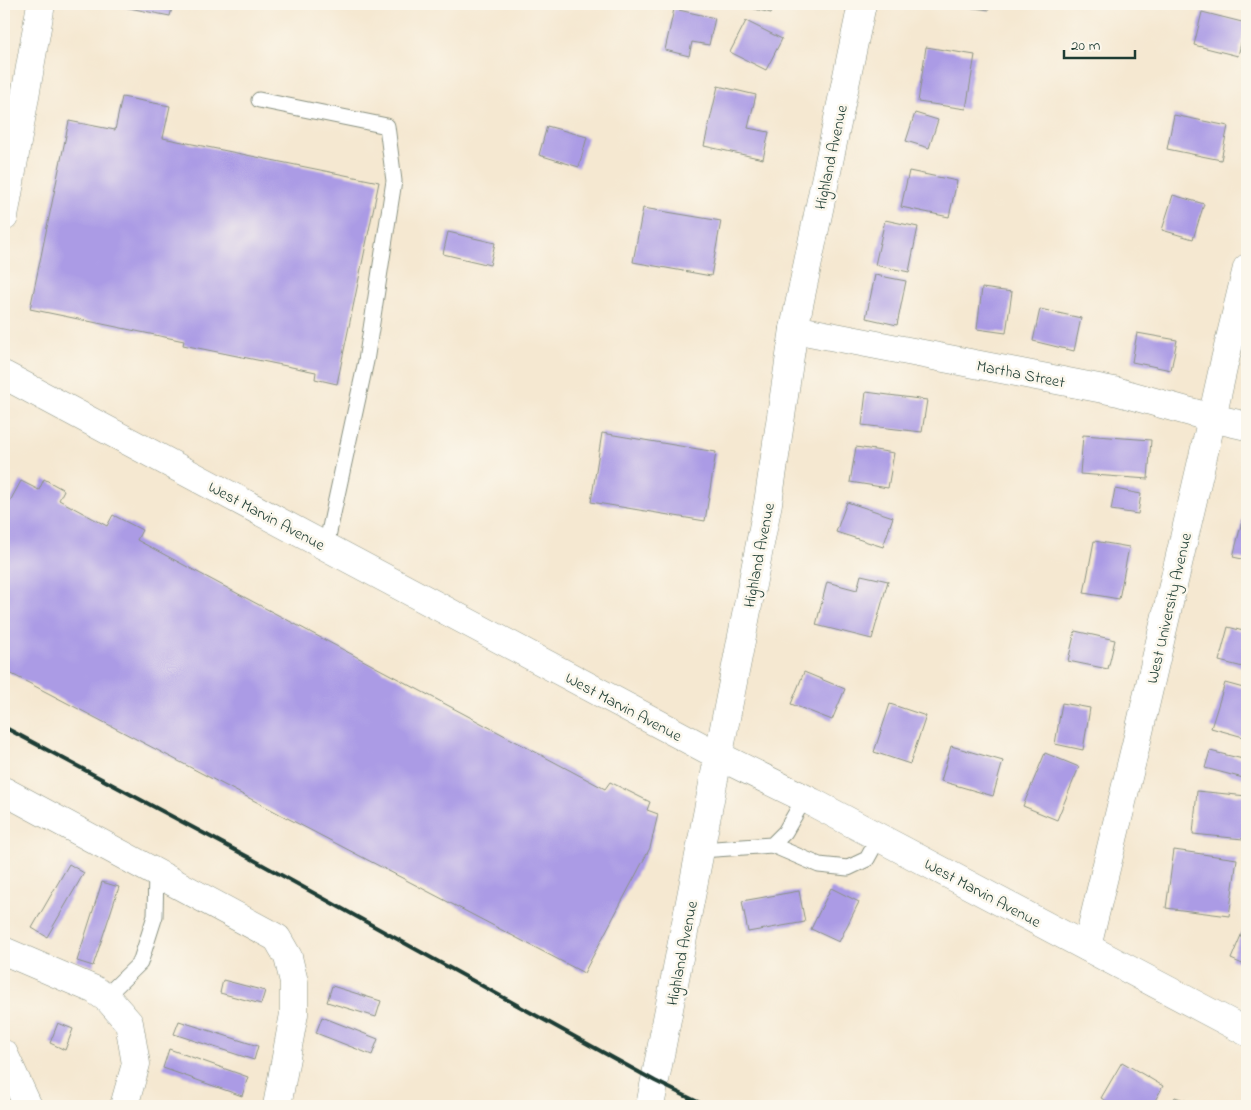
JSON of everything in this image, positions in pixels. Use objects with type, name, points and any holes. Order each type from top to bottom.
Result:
[{"type":"street","points":[[4,217],[40,4]]},
{"type":"street","name":"Highland Avenue","points":[[650,1106],[768,502],[794,329],[862,4]]},
{"type":"street","name":"West University Avenue","points":[[1087,947],[1136,746],[1247,268]]},
{"type":"street","name":"Martha Street","points":[[794,329],[1119,392],[1247,426]]},
{"type":"street","name":"West Marvin Avenue","points":[[4,375],[719,756],[1247,1032]]},
{"type":"street","points":[[4,790],[277,938],[288,957],[294,982],[294,1014],[277,1106]]},
{"type":"street","points":[[4,951],[95,990],[109,1000],[129,1022],[136,1064],[124,1106]]},
{"type":"street","points":[[4,1054],[28,1106]]},
{"type":"lane","points":[[259,100],[387,126],[394,181],[366,361],[326,546]]},
{"type":"lane","points":[[772,845],[786,832],[804,799]]},
{"type":"lane","points":[[701,850],[772,845],[819,865],[848,868],[867,858],[879,838]]},
{"type":"lane","points":[[105,997],[140,963],[155,916],[156,873]]},
{"type":"building","points":[[124,4],[173,4],[170,16],[124,7]]},
{"type":"building","points":[[743,4],[774,4],[771,13],[743,6]]},
{"type":"building","points":[[952,4],[990,4],[989,10]]},
{"type":"building","points":[[674,9],[715,18],[709,45],[692,42],[689,56],[665,50]]},
{"type":"building","points":[[1202,12],[1246,23],[1238,56],[1194,45]]},
{"type":"building","points":[[746,21],[782,39],[766,70],[730,52]]},
{"type":"building","points":[[926,47],[975,55],[966,109],[918,102]]},
{"type":"building","points":[[718,86],[756,95],[748,128],[769,132],[763,159],[704,146]]},
{"type":"building","points":[[122,97],[170,106],[163,138],[379,182],[337,384],[315,379],[316,372],[183,345],[184,341],[30,309],[69,121],[115,130]]},
{"type":"building","points":[[915,113],[938,120],[929,148],[906,141]]},
{"type":"building","points":[[1174,115],[1228,126],[1221,160],[1167,149]]},
{"type":"building","points":[[547,126],[587,137],[579,167],[539,155]]},
{"type":"building","points":[[909,171],[957,181],[949,217],[901,207]]},
{"type":"building","points":[[1173,195],[1204,204],[1193,239],[1162,230]]},
{"type":"building","points":[[643,208],[721,221],[711,276],[633,262]]},
{"type":"building","points":[[885,220],[918,227],[909,272],[875,265]]},
{"type":"building","points":[[448,232],[495,243],[490,265],[443,254]]},
{"type":"building","points":[[875,275],[906,281],[897,325],[866,318]]},
{"type":"building","points":[[982,288],[1012,292],[1006,333],[977,329]]},
{"type":"building","points":[[1040,309],[1081,318],[1074,351],[1033,341]]},
{"type":"building","points":[[1137,333],[1177,340],[1171,370],[1132,362]]},
{"type":"building","points":[[866,392],[927,400],[922,432],[862,425]]},
{"type":"building","points":[[602,433],[716,452],[705,521],[591,502]]},
{"type":"building","points":[[1083,435],[1151,440],[1148,479],[1080,474]]},
{"type":"building","points":[[856,447],[894,453],[888,488],[850,482]]},
{"type":"building","points":[[44,479],[64,490],[59,500],[107,526],[113,515],[142,530],[137,540],[605,789],[610,782],[650,802],[647,810],[658,814],[650,848],[584,973],[4,670],[4,512],[21,481],[39,490]]},
{"type":"building","points":[[1115,489],[1141,494],[1138,514],[1111,510]]},
{"type":"building","points":[[1247,501],[1247,560],[1233,557]]},
{"type":"building","points":[[847,502],[893,517],[883,547],[836,532]]},
{"type":"building","points":[[1094,541],[1129,547],[1119,599],[1084,593]]},
{"type":"building","points":[[861,575],[888,581],[872,639],[816,625],[827,582],[857,590]]},
{"type":"building","points":[[1228,627],[1247,632],[1247,668],[1219,661]]},
{"type":"building","points":[[1075,631],[1115,640],[1108,669],[1068,661]]},
{"type":"building","points":[[804,672],[845,689],[832,720],[791,704]]},
{"type":"building","points":[[1225,683],[1247,689],[1247,738],[1211,728]]},
{"type":"building","points":[[1062,703],[1090,708],[1083,750],[1055,744]]},
{"type":"building","points":[[890,704],[926,716],[910,764],[874,752]]},
{"type":"building","points":[[951,746],[1003,761],[993,796],[941,781]]},
{"type":"building","points":[[1210,751],[1247,760],[1247,779],[1205,768]]},
{"type":"building","points":[[1045,753],[1079,767],[1057,820],[1023,806]]},
{"type":"building","points":[[1197,791],[1247,796],[1243,839],[1193,834]]},
{"type":"building","points":[[1174,850],[1237,859],[1229,916],[1166,908]]},
{"type":"building","points":[[69,864],[84,873],[47,937],[32,928]]},
{"type":"building","points":[[102,882],[119,887],[93,966],[77,961]]},
{"type":"building","points":[[831,888],[859,902],[839,942],[811,929]]},
{"type":"building","points":[[799,891],[805,922],[748,932],[742,901]]},
{"type":"building","points":[[1247,921],[1247,966],[1231,959]]},
{"type":"building","points":[[223,980],[265,991],[261,1004],[220,993]]},
{"type":"building","points":[[332,986],[381,1001],[376,1017],[327,1002]]},
{"type":"building","points":[[322,1017],[378,1039],[372,1055],[316,1033]]},
{"type":"building","points":[[179,1021],[258,1046],[254,1060],[174,1034]]},
{"type":"building","points":[[58,1023],[73,1029],[65,1050],[50,1043]]},
{"type":"building","points":[[169,1049],[248,1077],[242,1096],[163,1068]]},
{"type":"building","points":[[1122,1062],[1163,1086],[1152,1106],[1115,1106],[1101,1098]]},
{"type":"building","points":[[1175,1097],[1202,1106],[1171,1106]]},
{"type":"railway","points":[[4,727],[252,859],[655,1081],[706,1106]]}]
